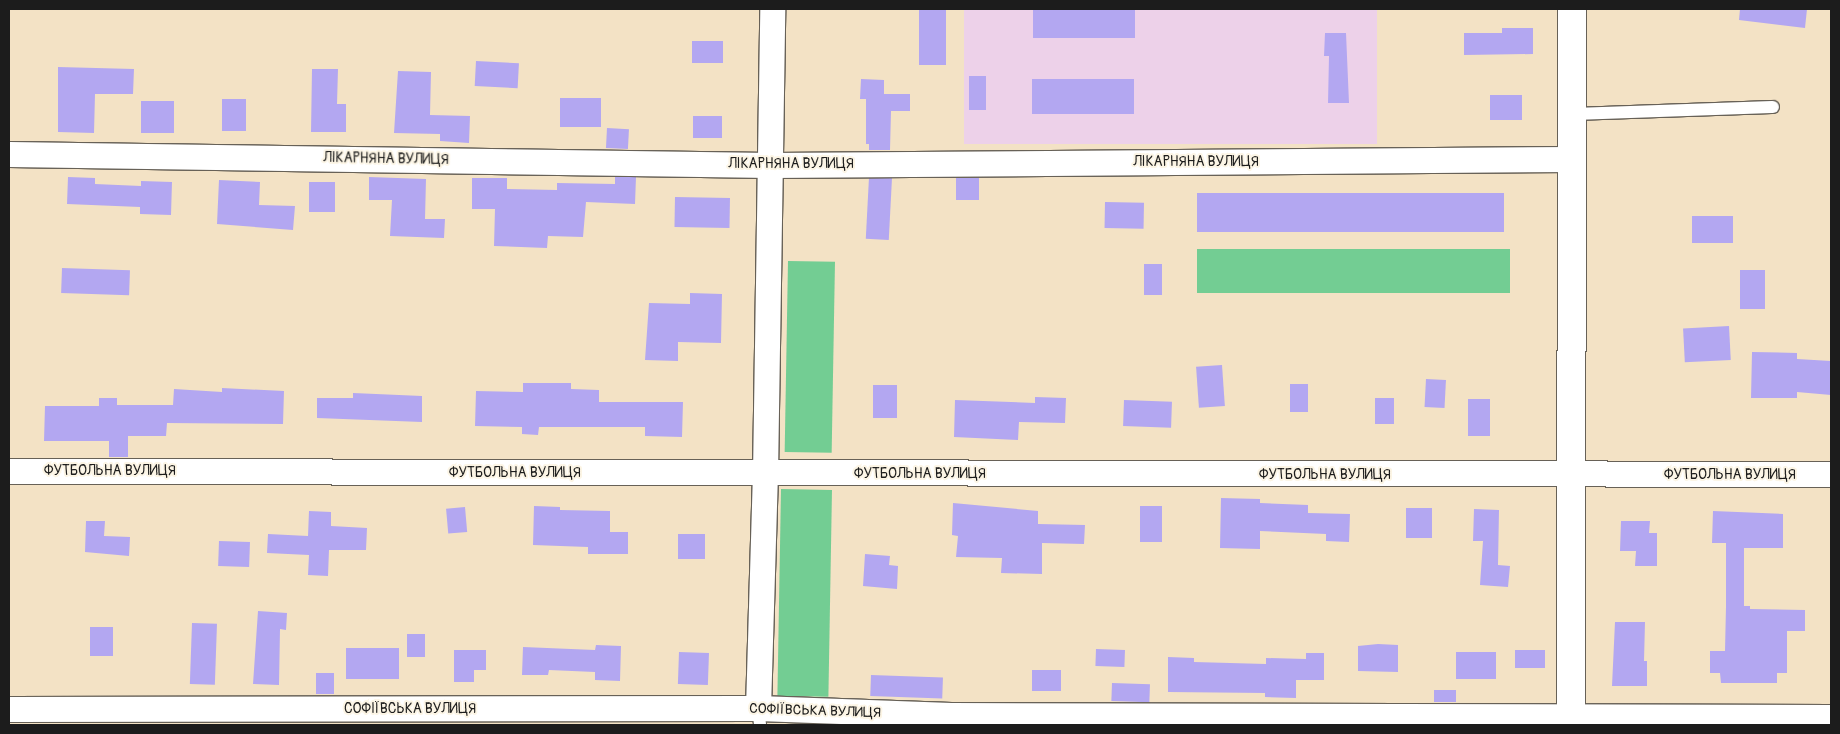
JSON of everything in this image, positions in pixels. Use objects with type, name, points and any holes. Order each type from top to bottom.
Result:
[{"type":"street","points":[[758,717],[765,474],[772,9]]},
{"type":"street","points":[[1572,9],[1572,722]]},
{"type":"street","name":"ЛІКАРНЯНА ВУЛИЦЯ","points":[[9,154],[770,165],[1573,159]]},
{"type":"street","name":"ФУТБОЛЬНА ВУЛИЦЯ","points":[[9,471],[765,474],[1831,474]]},
{"type":"street","name":"СОФІЇВСЬКА ВУЛИЦЯ","points":[[9,709],[758,717],[951,715],[1572,722],[1831,717]]},
{"type":"lane","points":[[1573,114],[1773,107]]},
{"type":"shaded area","points":[[964,9],[1377,9],[1377,144],[964,144]]},
{"type":"green space","points":[[1197,249],[1510,249],[1510,293],[1197,293]]},
{"type":"green space","points":[[788,261],[835,262],[832,453],[785,452]]},
{"type":"green space","points":[[781,489],[832,490],[828,697],[777,696]]},
{"type":"building","points":[[919,9],[946,9],[946,65],[919,65]]},
{"type":"building","points":[[1033,9],[1135,9],[1135,38],[1033,38]]},
{"type":"building","points":[[1740,9],[1807,9],[1805,28],[1739,20]]},
{"type":"building","points":[[1502,28],[1533,28],[1533,54],[1464,55],[1464,33],[1502,33]]},
{"type":"building","points":[[1325,33],[1346,33],[1349,103],[1328,103],[1329,56],[1324,56]]},
{"type":"building","points":[[692,41],[723,41],[723,63],[692,63]]},
{"type":"building","points":[[476,61],[519,63],[518,88],[475,86]]},
{"type":"building","points":[[58,67],[134,69],[133,94],[95,94],[94,133],[58,132]]},
{"type":"building","points":[[312,69],[338,69],[337,104],[346,104],[346,132],[311,132]]},
{"type":"building","points":[[398,71],[431,72],[430,115],[470,116],[469,143],[440,141],[440,134],[394,133]]},
{"type":"building","points":[[969,76],[986,76],[986,110],[969,110]]},
{"type":"building","points":[[861,79],[884,80],[884,94],[910,94],[910,111],[891,111],[890,150],[869,150],[869,144],[866,144],[866,99],[860,99]]},
{"type":"building","points":[[1032,79],[1134,79],[1134,114],[1032,114]]},
{"type":"building","points":[[1490,95],[1522,95],[1522,120],[1490,120]]},
{"type":"building","points":[[560,98],[601,98],[601,127],[560,127]]},
{"type":"building","points":[[222,99],[246,99],[246,131],[222,131]]},
{"type":"building","points":[[141,101],[174,101],[174,133],[141,133]]},
{"type":"building","points":[[693,116],[722,116],[722,138],[693,138]]},
{"type":"building","points":[[607,128],[629,129],[628,149],[606,148]]},
{"type":"building","points":[[68,177],[95,178],[95,184],[141,186],[141,181],[172,182],[171,215],[140,214],[140,207],[67,204]]},
{"type":"building","points":[[369,177],[426,179],[425,219],[445,219],[444,238],[390,236],[392,200],[369,200]]},
{"type":"building","points":[[615,177],[636,177],[635,204],[586,202],[583,237],[548,236],[547,248],[494,246],[495,209],[472,209],[472,178],[507,178],[507,189],[557,190],[557,183],[615,184]]},
{"type":"building","points":[[869,177],[892,178],[889,240],[866,239]]},
{"type":"building","points":[[956,178],[979,178],[979,200],[956,200]]},
{"type":"building","points":[[219,180],[260,182],[259,205],[295,206],[293,230],[217,224]]},
{"type":"building","points":[[309,182],[335,182],[335,212],[309,212]]},
{"type":"building","points":[[1197,193],[1504,193],[1504,232],[1197,232]]},
{"type":"building","points":[[675,197],[730,198],[729,228],[674,227]]},
{"type":"building","points":[[1105,202],[1144,203],[1144,229],[1105,228]]},
{"type":"building","points":[[1692,216],[1733,216],[1733,243],[1692,243]]},
{"type":"building","points":[[1144,264],[1162,264],[1162,295],[1144,295]]},
{"type":"building","points":[[62,268],[130,270],[129,295],[61,293]]},
{"type":"building","points":[[1740,270],[1765,270],[1765,309],[1740,309]]},
{"type":"building","points":[[690,293],[722,294],[721,343],[678,342],[678,361],[645,360],[649,303],[690,304]]},
{"type":"building","points":[[1729,326],[1731,360],[1685,362],[1683,328]]},
{"type":"building","points":[[1752,352],[1797,353],[1797,359],[1831,361],[1831,395],[1797,392],[1797,398],[1751,398]]},
{"type":"building","points":[[1222,365],[1225,406],[1199,408],[1196,367]]},
{"type":"building","points":[[1426,379],[1446,380],[1445,408],[1425,407]]},
{"type":"building","points":[[523,383],[571,383],[571,389],[599,390],[599,402],[683,402],[682,437],[645,436],[645,427],[539,427],[538,435],[522,434],[522,427],[475,426],[476,391],[523,392]]},
{"type":"building","points":[[1290,384],[1308,384],[1308,412],[1290,412]]},
{"type":"building","points":[[873,385],[897,385],[897,418],[873,418]]},
{"type":"building","points":[[222,388],[284,391],[283,424],[167,423],[166,436],[128,436],[128,457],[109,457],[109,441],[44,441],[45,406],[99,406],[99,398],[117,398],[117,405],[173,405],[174,389],[222,392]]},
{"type":"building","points":[[353,393],[422,396],[422,422],[317,418],[317,398],[353,398]]},
{"type":"building","points":[[1035,397],[1066,398],[1065,423],[1019,422],[1018,440],[954,437],[955,400],[1035,403]]},
{"type":"building","points":[[1375,398],[1394,398],[1394,424],[1375,424]]},
{"type":"building","points":[[1468,399],[1490,399],[1490,436],[1468,436]]},
{"type":"building","points":[[1124,400],[1172,402],[1171,428],[1123,426]]},
{"type":"building","points":[[1221,498],[1260,499],[1260,503],[1308,505],[1308,513],[1350,514],[1349,542],[1326,541],[1326,534],[1260,531],[1260,549],[1220,548]]},
{"type":"building","points":[[953,503],[1038,511],[1038,524],[1085,525],[1084,544],[1042,543],[1042,574],[1001,573],[1002,558],[956,557],[958,536],[952,535]]},
{"type":"building","points":[[534,506],[560,507],[560,510],[610,511],[610,532],[628,532],[628,554],[588,554],[588,547],[533,545]]},
{"type":"building","points":[[1140,506],[1162,506],[1162,542],[1140,542]]},
{"type":"building","points":[[465,507],[467,532],[448,534],[446,509]]},
{"type":"building","points":[[1406,508],[1432,508],[1432,538],[1406,538]]},
{"type":"building","points":[[1474,509],[1499,510],[1498,565],[1510,566],[1508,587],[1480,585],[1483,541],[1473,541]]},
{"type":"building","points":[[309,511],[331,512],[331,526],[367,528],[366,550],[329,550],[328,576],[308,575],[309,555],[267,553],[268,534],[308,536]]},
{"type":"building","points":[[1713,511],[1783,514],[1783,548],[1744,548],[1744,606],[1750,606],[1750,609],[1805,610],[1805,631],[1787,631],[1787,673],[1777,673],[1777,683],[1721,683],[1720,673],[1710,673],[1710,651],[1725,651],[1726,606],[1726,543],[1712,543]]},
{"type":"building","points":[[86,521],[105,521],[104,536],[130,537],[129,556],[85,552]]},
{"type":"building","points":[[1621,521],[1650,521],[1649,533],[1657,533],[1657,566],[1635,566],[1636,551],[1620,551]]},
{"type":"building","points":[[678,534],[705,534],[705,559],[678,559]]},
{"type":"building","points":[[219,541],[250,542],[249,567],[218,566]]},
{"type":"building","points":[[865,554],[890,556],[889,565],[898,566],[897,589],[863,586]]},
{"type":"building","points":[[258,611],[287,613],[286,630],[280,629],[279,685],[253,684]]},
{"type":"building","points":[[1615,622],[1645,622],[1644,661],[1647,661],[1647,686],[1612,686]]},
{"type":"building","points":[[192,623],[217,624],[215,685],[190,684]]},
{"type":"building","points":[[90,627],[113,627],[113,656],[90,656]]},
{"type":"building","points":[[407,634],[425,634],[425,657],[407,657]]},
{"type":"building","points":[[596,645],[621,646],[620,681],[595,680],[595,672],[549,670],[548,675],[522,675],[523,647],[595,650]]},
{"type":"building","points":[[1398,645],[1398,672],[1358,671],[1358,646]]},
{"type":"building","points":[[346,648],[399,648],[399,679],[346,679]]},
{"type":"building","points":[[1096,649],[1125,650],[1124,667],[1095,666]]},
{"type":"building","points":[[454,650],[486,650],[486,670],[474,670],[474,682],[454,682]]},
{"type":"building","points":[[1515,650],[1545,650],[1545,668],[1515,668]]},
{"type":"building","points":[[679,652],[709,653],[708,685],[678,684]]},
{"type":"building","points":[[1456,652],[1496,652],[1496,679],[1456,679]]},
{"type":"building","points":[[1306,653],[1324,653],[1324,680],[1296,680],[1296,698],[1265,697],[1265,693],[1168,692],[1168,657],[1194,658],[1194,662],[1266,664],[1266,658],[1306,659]]},
{"type":"building","points":[[1032,670],[1061,670],[1061,691],[1032,691]]},
{"type":"building","points":[[316,673],[334,673],[334,694],[316,694]]},
{"type":"building","points":[[871,675],[943,678],[942,698],[870,696]]},
{"type":"building","points":[[1112,683],[1150,684],[1149,702],[1111,701]]},
{"type":"building","points":[[1434,690],[1456,690],[1456,702],[1434,702]]}]
